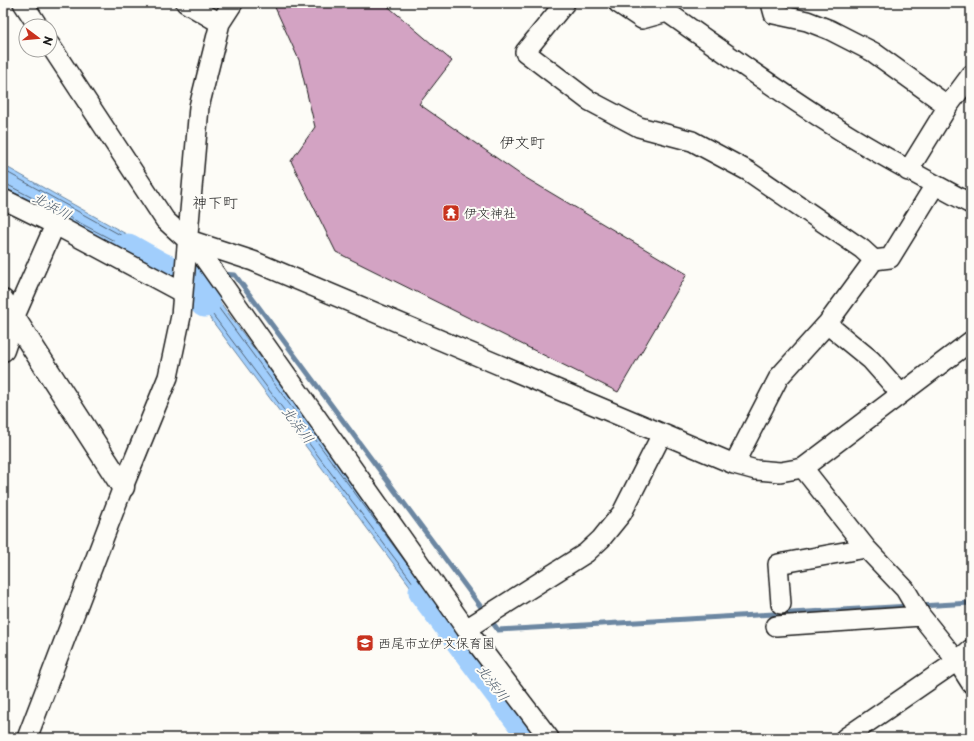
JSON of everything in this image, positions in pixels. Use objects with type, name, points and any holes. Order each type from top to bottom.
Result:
[{"type":"street","points":[[23,3],[33,18]]},
{"type":"street","points":[[186,3],[220,23]]},
{"type":"street","points":[[27,738],[123,486],[168,376],[182,302],[199,107],[220,23],[233,3]]},
{"type":"street","points":[[565,3],[525,52],[588,100],[639,127],[692,141],[748,171],[862,249],[874,260]]},
{"type":"street","points":[[618,3],[642,19],[667,12],[777,90],[830,124],[908,171],[971,204]]},
{"type":"street","points":[[771,3],[774,14],[807,21],[830,30],[873,52],[948,106]]},
{"type":"street","points":[[58,57],[165,220],[188,244],[466,629],[549,738]]},
{"type":"street","points":[[908,171],[948,106],[971,75]]},
{"type":"street","points":[[734,464],[779,377],[827,324],[874,260],[890,258],[935,185]]},
{"type":"street","points":[[3,199],[55,225],[182,302]]},
{"type":"street","points":[[3,350],[8,310],[55,225]]},
{"type":"street","points":[[188,244],[252,261],[734,464],[756,470],[780,472],[803,468],[971,341]]},
{"type":"street","points":[[8,310],[123,486]]},
{"type":"street","points":[[827,324],[871,360],[901,394]]},
{"type":"street","points":[[466,629],[586,553],[601,539],[622,513],[662,434]]},
{"type":"street","points":[[803,468],[866,548],[905,589],[921,616],[964,655],[971,683]]},
{"type":"street","points":[[781,604],[778,564],[866,548]]},
{"type":"street","points":[[776,626],[921,616]]},
{"type":"street","points":[[845,738],[964,655]]},
{"type":"water","name":"北浜川","points":[[3,165],[167,257],[165,272],[3,187]]},
{"type":"water","name":"北浜川","points":[[200,275],[455,622],[443,630],[189,290]]},
{"type":"water","name":"北浜川","points":[[466,636],[542,738],[523,738],[452,644]]},
{"type":"building","name":"伊文神社","points":[[273,3],[384,3],[452,61],[419,104],[521,175],[687,274],[618,392],[336,252],[291,161],[315,127],[299,60]]},
{"type":"waterway","name":"北浜川","points":[[128,249],[160,267],[188,279],[205,302]]},
{"type":"waterway","points":[[160,267],[207,272]]},
{"type":"waterway","points":[[221,274],[235,275],[498,630],[910,606]]},
{"type":"waterway","name":"北浜川","points":[[424,592],[534,738]]},
{"type":"waterway","points":[[920,606],[971,603]]},
{"type":"place","name":"伊文神社","points":[[451,213]]},
{"type":"place","name":"西尾市立伊文保育園","points":[[365,643]]},
{"type":"district","name":"伊文町","points":[[522,143]]},
{"type":"district","name":"神下町","points":[[215,203]]}]
